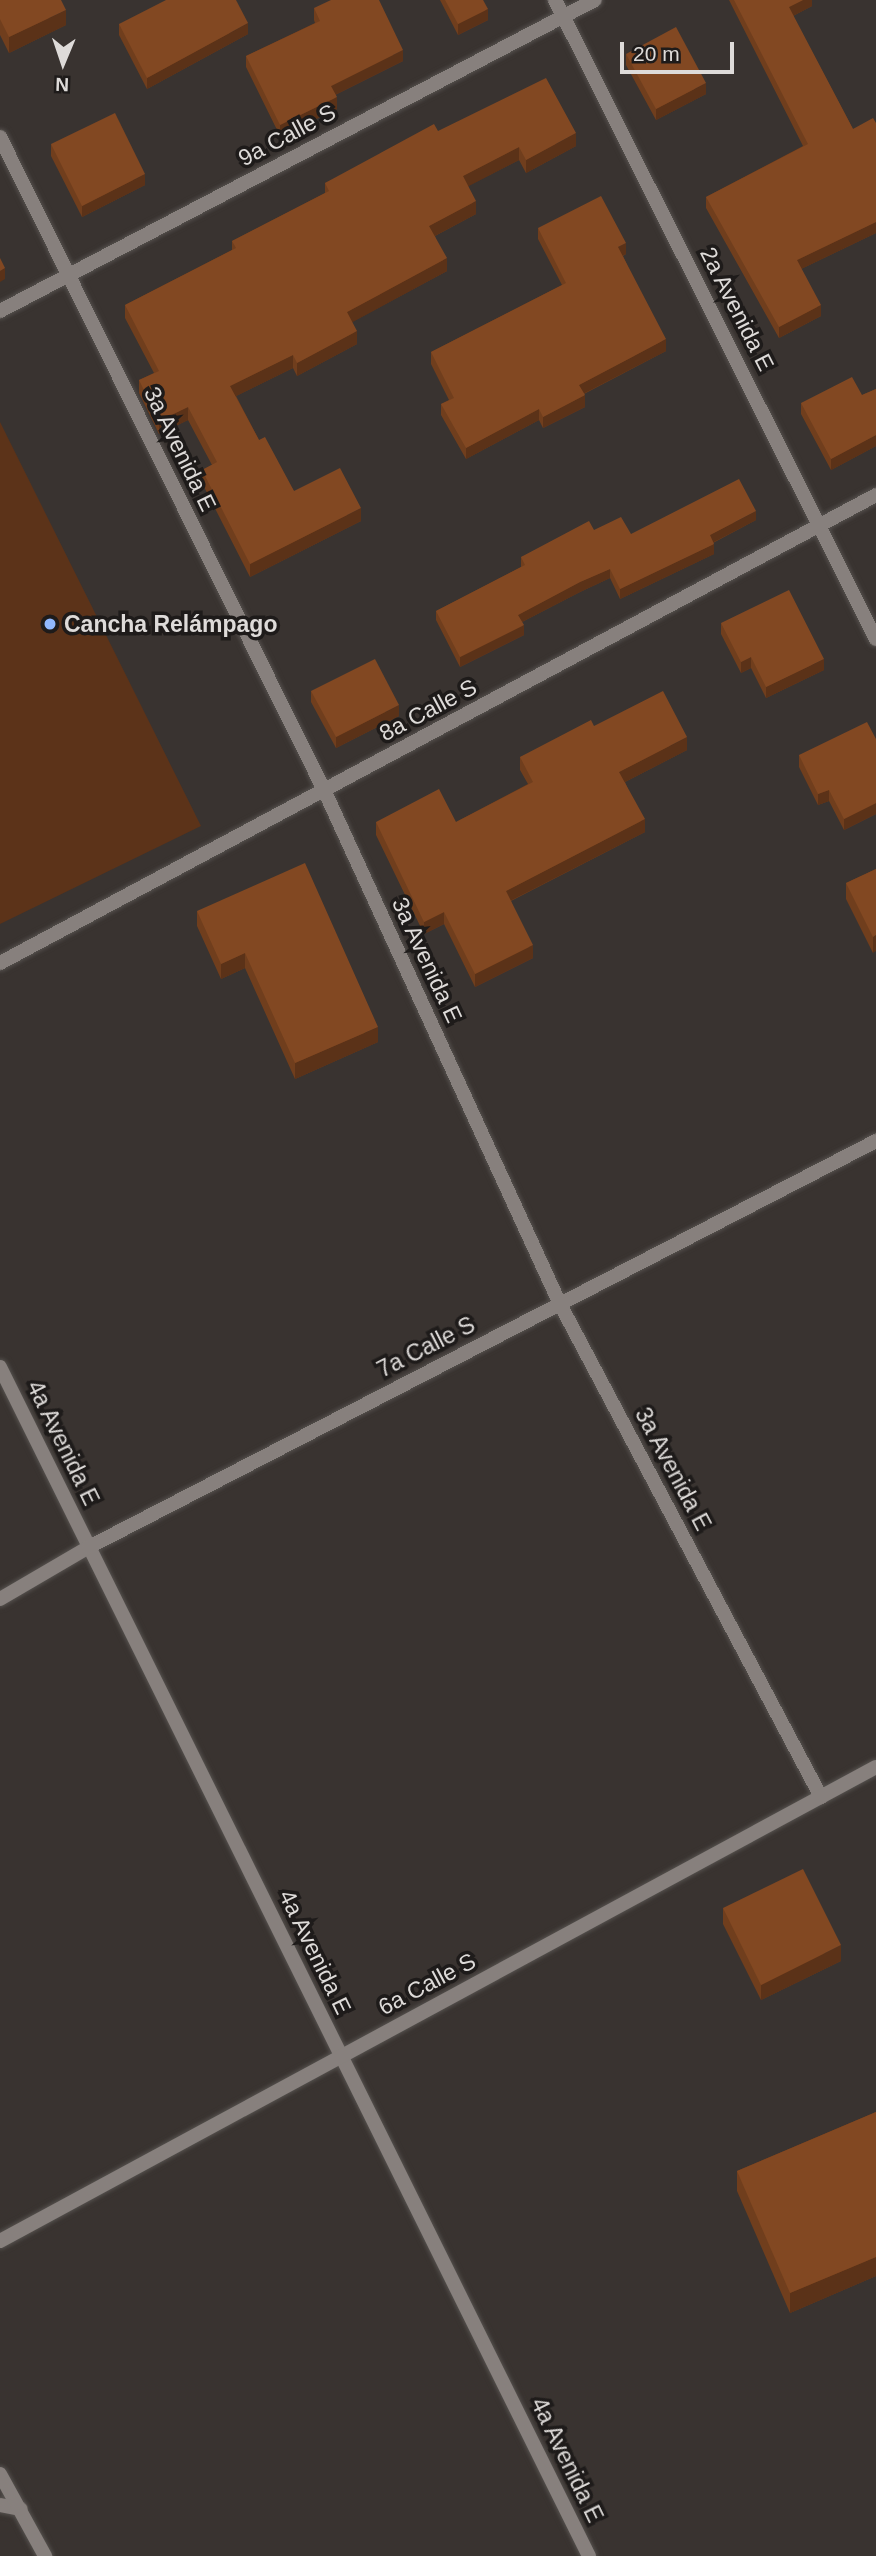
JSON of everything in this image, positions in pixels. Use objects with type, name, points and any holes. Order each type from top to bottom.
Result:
[{"type":"street","name":"2a Avenida E","points":[[555,0],[822,524],[876,639]]},
{"type":"street","name":"9a Calle S","points":[[0,311],[595,0]]},
{"type":"street","name":"3a Avenida E","points":[[0,137],[325,792],[560,1304],[821,1797]]},
{"type":"street","name":"8a Calle S","points":[[0,963],[325,792],[876,495]]},
{"type":"street","name":"7a Calle S","points":[[0,1599],[89,1547],[876,1142]]},
{"type":"street","name":"4a Avenida E","points":[[0,1367],[589,2556]]},
{"type":"street","name":"6a Calle S","points":[[0,2241],[876,1766]]},
{"type":"street","points":[[0,2473],[45,2556]]},
{"type":"street","points":[[0,2505],[21,2509]]},
{"type":"shaded area","name":"Cancha Relámpago","points":[[0,422],[201,826],[0,924]]},
{"type":"building","points":[[0,0],[61,0],[66,10],[9,37],[0,19]]},
{"type":"building","points":[[166,0],[236,0],[248,23],[147,78],[119,24]]},
{"type":"building","points":[[331,0],[379,0],[403,50],[331,86],[337,97],[280,125],[246,56],[320,21],[314,8]]},
{"type":"building","points":[[445,0],[483,0],[488,9],[458,24]]},
{"type":"building","points":[[734,0],[803,0],[789,7],[853,129],[873,118],[876,123],[876,222],[797,260],[821,305],[779,327],[706,197],[808,144]]},
{"type":"building","points":[[676,27],[706,83],[656,109],[626,54]]},
{"type":"building","points":[[546,78],[576,133],[526,160],[519,147],[463,176],[476,201],[429,226],[447,258],[347,312],[357,331],[297,363],[293,355],[230,386],[259,440],[265,437],[294,491],[340,468],[361,508],[250,564],[202,470],[217,462],[188,407],[159,421],[139,380],[159,371],[125,305],[236,248],[232,241],[329,191],[325,183],[434,124],[438,131]]},
{"type":"building","points":[[115,113],[145,174],[82,206],[51,144]]},
{"type":"building","points":[[601,196],[626,243],[618,247],[666,339],[579,385],[585,395],[543,417],[539,409],[466,448],[441,404],[454,398],[431,352],[566,283],[538,228]]},
{"type":"building","points":[[0,258],[5,268],[0,271]]},
{"type":"building","points":[[852,377],[862,395],[876,389],[876,435],[831,459],[801,403]]},
{"type":"building","points":[[739,479],[756,511],[710,535],[714,544],[620,589],[610,569],[580,582],[518,615],[524,625],[460,657],[436,611],[525,565],[521,557],[589,521],[594,530],[621,517],[631,534]]},
{"type":"building","points":[[789,590],[824,659],[766,687],[751,657],[741,662],[721,623]]},
{"type":"building","points":[[375,659],[399,705],[336,737],[311,691]]},
{"type":"building","points":[[663,691],[687,737],[619,772],[645,819],[506,891],[533,945],[475,974],[444,912],[424,922],[376,822],[439,789],[456,822],[533,782],[520,757],[591,720],[594,726]]},
{"type":"building","points":[[867,722],[876,739],[876,803],[844,819],[829,790],[818,794],[799,755]]},
{"type":"building","points":[[305,863],[378,1027],[295,1063],[245,953],[221,964],[197,911]]},
{"type":"building","points":[[876,869],[876,935],[873,937],[846,883]]},
{"type":"building","points":[[803,1869],[841,1945],[761,1985],[723,1908]]},
{"type":"building","points":[[876,2112],[876,2257],[790,2293],[737,2171]]},
{"type":"place","name":"Cancha Relámpago","points":[[50,624]]}]
